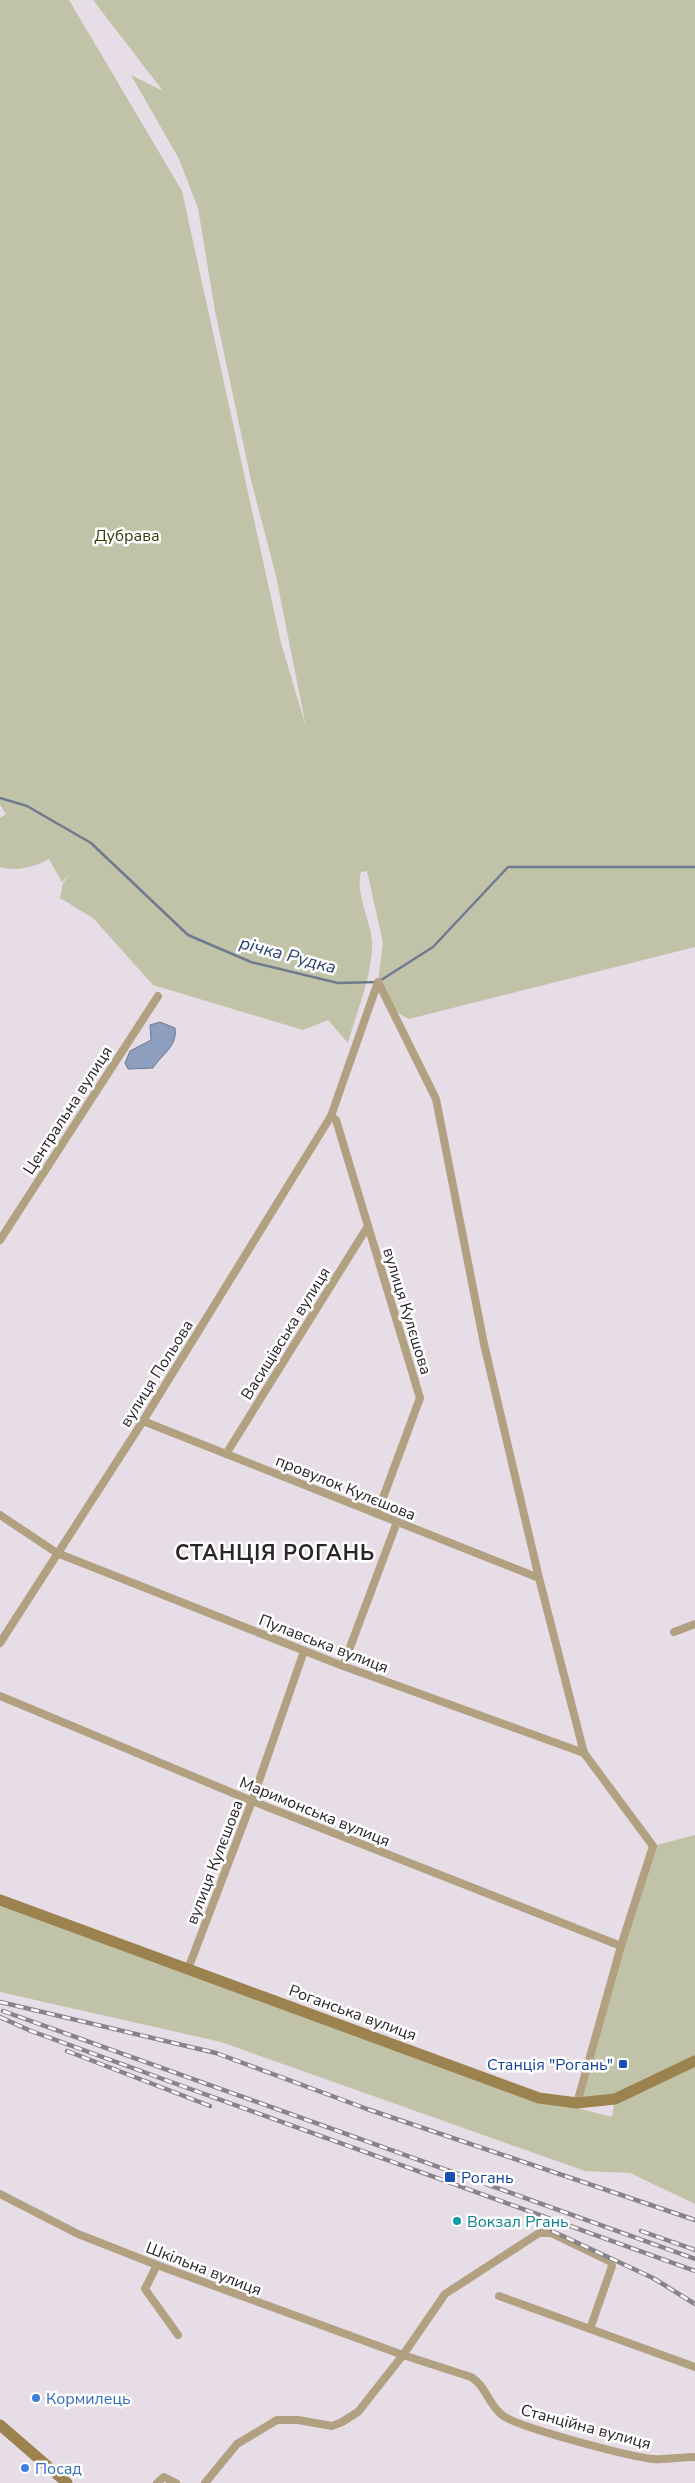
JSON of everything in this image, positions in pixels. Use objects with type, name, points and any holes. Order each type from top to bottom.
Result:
[{"type":"street","name":"вулиця Польова","points":[[0,1642],[142,1421],[331,1116],[378,982],[436,1099],[484,1344],[539,1578]]},
{"type":"street","name":"Центральна вулиця","points":[[0,1240],[158,996]]},
{"type":"street","name":"вулиця Кулєшова","points":[[331,1116],[336,1120],[420,1398],[377,1514]]},
{"type":"street","name":"Васищівська вулиця","points":[[226,1454],[368,1226]]},
{"type":"street","name":"провулок Кулєшова","points":[[142,1421],[539,1578]]},
{"type":"street","name":"Пулавська вулиця","points":[[0,1515],[57,1553],[343,1666],[584,1753]]},
{"type":"street","points":[[343,1666],[397,1522]]},
{"type":"street","points":[[539,1578],[584,1753],[654,1846],[621,1946],[577,2103]]},
{"type":"street","points":[[674,1632],[695,1624]]},
{"type":"street","name":"вулиця Кулєшова","points":[[188,1969],[252,1801],[304,1651]]},
{"type":"street","name":"Маримонська вулиця","points":[[0,1696],[252,1801],[621,1946]]},
{"type":"street","name":"Роганська вулиця","points":[[0,1900],[540,2098],[577,2103],[615,2099],[695,2060]]},
{"type":"street","name":"Шкільна вулиця","points":[[0,2194],[78,2234],[403,2355]]},
{"type":"street","points":[[204,2483],[237,2444],[277,2420],[298,2420],[332,2426],[358,2412],[403,2355],[445,2294],[529,2238],[546,2232],[611,2262],[612,2266],[590,2329]]},
{"type":"street","points":[[157,2265],[145,2289],[178,2335]]},
{"type":"street","points":[[499,2296],[695,2367]]},
{"type":"street","name":"Станційна вулиця","points":[[403,2355],[471,2377],[480,2382],[489,2400],[502,2416],[524,2426],[654,2459],[695,2457]]},
{"type":"street","points":[[0,2425],[68,2483]]},
{"type":"street","points":[[157,2483],[164,2477],[176,2483]]},
{"type":"green space","name":"Дубрава","points":[[0,0],[69,0],[182,191],[281,643],[306,727],[276,576],[251,480],[215,311],[198,208],[179,159],[131,75],[163,91],[93,0],[695,0],[695,947],[409,1019],[391,1009],[378,982],[383,943],[367,871],[361,872],[361,897],[371,932],[372,953],[364,992],[348,1043],[328,1020],[303,1030],[153,985],[93,918],[60,898],[63,883],[71,873],[62,882],[49,859],[25,868],[0,867],[0,818],[6,814],[0,805]]},
{"type":"green space","points":[[695,1835],[695,2204],[630,2173],[585,2171],[221,2042],[0,1992],[0,1900],[539,2098],[612,2117],[615,2099],[577,2103],[653,1846]]},
{"type":"water","points":[[160,1022],[175,1028],[172,1045],[153,1068],[128,1069],[125,1063],[130,1051],[151,1040],[150,1025]]},
{"type":"waterway","name":"річка Рудка","points":[[0,798],[27,806],[91,843],[188,935],[251,962],[338,983],[378,982],[433,947],[508,867],[695,867]]},
{"type":"railway","points":[[0,2002],[216,2053],[367,2109],[695,2220]]},
{"type":"railway","points":[[3,2011],[695,2259]]},
{"type":"railway","points":[[0,2017],[31,2031],[695,2271]]},
{"type":"railway","points":[[67,2051],[210,2106]]},
{"type":"railway","points":[[552,2231],[653,2278],[695,2304]]},
{"type":"railway","points":[[641,2231],[695,2250]]},
{"type":"place","name":"Станція \"Рогань\"","points":[[623,2064]]},
{"type":"place","name":"Рогань","points":[[450,2177]]},
{"type":"place","name":"Вокзал Ргань","points":[[457,2221]]},
{"type":"place","name":"Кормилець","points":[[36,2398]]},
{"type":"place","name":"Посад","points":[[25,2468]]},
{"type":"district","name":"СТАНЦІЯ РОГАНЬ","points":[[275,1553]]}]
